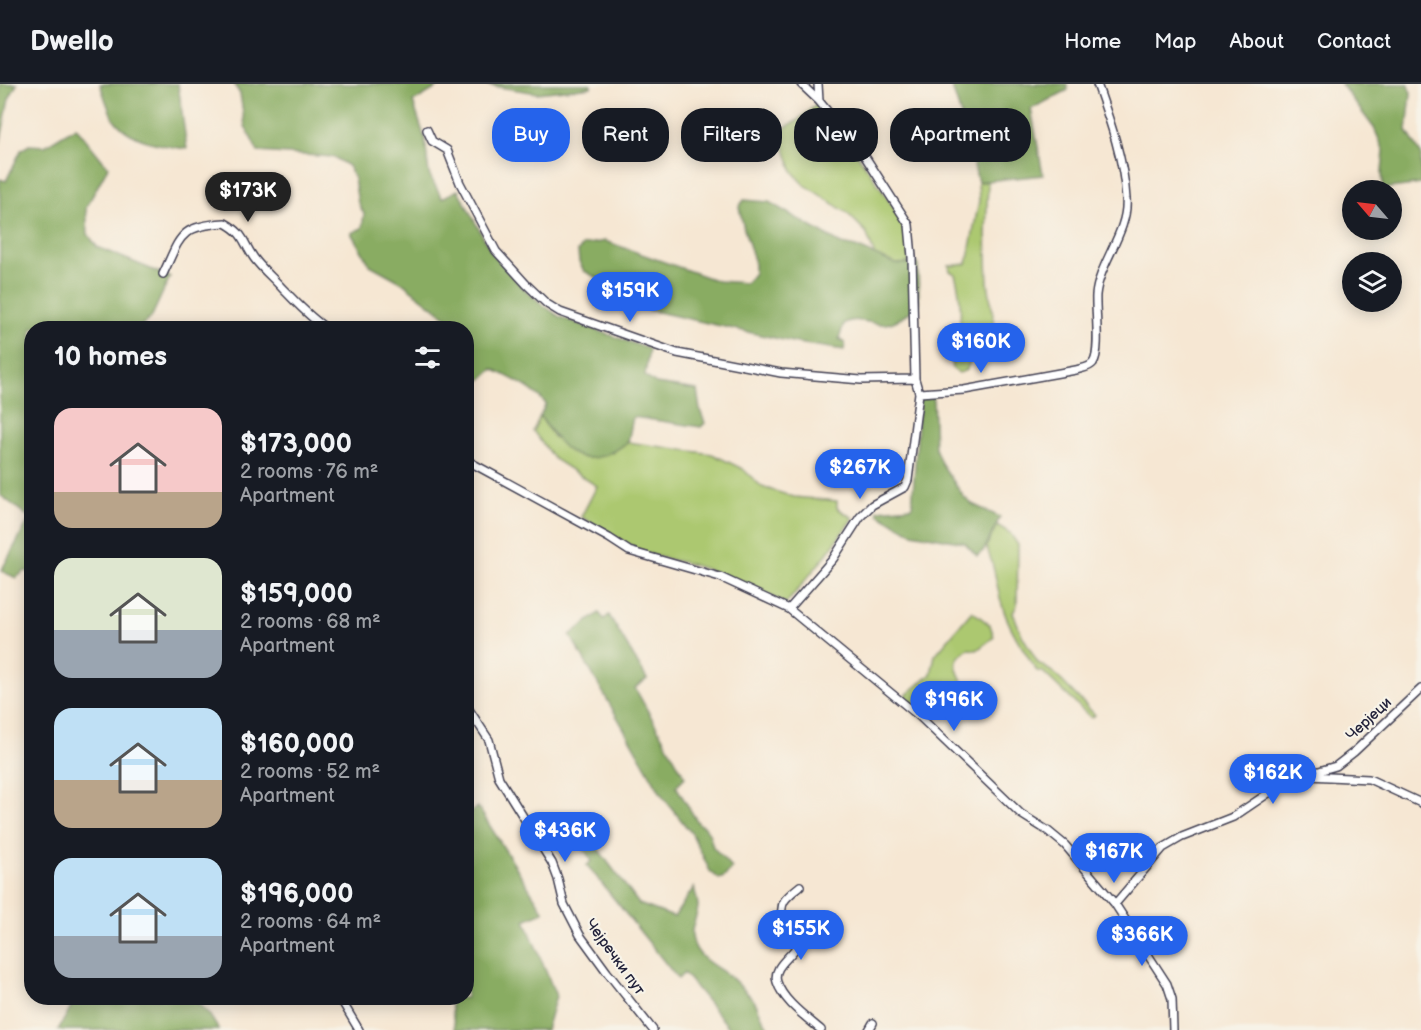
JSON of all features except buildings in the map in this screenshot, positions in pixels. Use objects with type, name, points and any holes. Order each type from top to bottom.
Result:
[{"type":"street","points":[[789,609],[832,559],[866,511],[872,505],[905,487],[908,480],[919,393],[915,379],[909,225],[866,158],[819,101],[801,84]]},
{"type":"street","points":[[818,84],[819,101]]},
{"type":"street","points":[[919,393],[964,390],[1077,370],[1093,363],[1096,349],[1096,292],[1121,226],[1127,201],[1111,125],[1097,84]]},
{"type":"street","points":[[427,130],[432,141],[447,150],[460,183],[496,251],[526,284],[547,304],[560,312],[677,353],[700,358],[792,374],[861,380],[915,379]]},
{"type":"street","points":[[163,274],[186,231],[225,223],[241,234],[253,256],[269,276],[314,321]]},
{"type":"street","points":[[474,464],[629,551],[720,577],[789,609],[920,717],[1021,814],[1065,845],[1087,869],[1115,904],[1167,984],[1172,999],[1173,1030]]},
{"type":"street","name":"Черјеци","points":[[1115,904],[1163,848],[1182,837],[1233,817],[1279,785],[1300,776],[1328,769],[1344,761],[1421,689]]},
{"type":"street","name":"Чејречки пут","points":[[474,717],[489,740],[499,778],[552,863],[564,904],[580,935],[653,1030]]},
{"type":"street","name":"Черјеци","points":[[1300,776],[1369,779],[1421,803]]},
{"type":"street","points":[[800,886],[784,898],[782,904],[783,918],[797,931],[799,938],[795,949],[777,970],[776,981],[790,1002],[820,1030]]},
{"type":"street","points":[[344,1005],[359,1030]]},
{"type":"green space","points":[[0,84],[17,84],[9,99],[0,144]]},
{"type":"green space","points":[[100,84],[178,84],[187,149],[157,144],[128,133],[114,119]]},
{"type":"green space","points":[[234,84],[443,84],[413,102],[425,139],[429,174],[442,198],[458,190],[492,253],[521,286],[543,305],[560,317],[649,349],[645,376],[656,384],[697,390],[705,423],[701,427],[633,417],[628,442],[613,451],[599,457],[588,458],[578,456],[568,450],[559,442],[540,416],[546,404],[534,393],[493,369],[481,380],[474,374],[474,321],[451,321],[401,282],[370,265],[351,233],[362,228],[364,214],[358,203],[354,179],[348,166],[334,157],[258,152],[245,126],[240,94]]},
{"type":"green space","points":[[480,84],[591,84],[591,87],[537,93]]},
{"type":"green space","points":[[951,84],[1067,84],[1068,90],[1031,109],[959,108]]},
{"type":"green space","points":[[1341,84],[1409,84],[1411,93],[1407,131],[1421,154],[1421,184],[1402,186],[1402,180],[1382,180],[1384,151],[1374,128]]},
{"type":"green space","points":[[1031,109],[1043,175],[978,182],[973,162],[1031,162]]},
{"type":"green space","points":[[794,123],[794,162],[863,162],[908,232],[909,263],[896,264],[875,256],[866,232],[847,213],[802,183],[793,172],[782,141],[784,128]]},
{"type":"green space","points":[[76,127],[108,167],[86,208],[88,234],[97,247],[170,277],[151,318],[147,321],[24,321],[24,513],[0,495],[0,179],[6,181],[21,150],[29,145],[45,146]]},
{"type":"green space","points":[[978,182],[988,182],[986,235],[988,282],[995,328],[990,338],[969,363],[967,370],[959,373],[952,368],[952,362],[959,331],[960,302],[955,274],[950,271],[949,266],[967,264],[979,201]]},
{"type":"green space","points":[[744,200],[769,202],[841,244],[856,247],[896,264],[918,263],[919,305],[891,323],[881,324],[858,320],[844,323],[839,339],[845,343],[844,350],[797,343],[649,310],[627,301],[599,279],[584,271],[579,262],[578,251],[583,245],[605,241],[718,281],[746,283],[754,273],[754,260],[739,207]]},
{"type":"green space","points":[[920,396],[933,396],[935,448],[941,463],[964,497],[972,504],[1000,517],[984,550],[977,556],[965,543],[912,533],[878,514],[878,510],[912,507]]},
{"type":"green space","points":[[540,416],[554,438],[612,453],[628,442],[712,454],[743,469],[762,487],[794,497],[837,501],[837,508],[853,518],[786,604],[719,573],[646,553],[581,517],[597,486],[554,459],[533,431]]},
{"type":"green space","points":[[997,525],[1010,533],[1018,545],[1017,605],[1013,613],[1022,635],[1038,663],[1054,673],[1095,715],[1091,718],[1043,672],[1037,671],[1017,639],[1005,614],[986,547]]},
{"type":"green space","points":[[24,529],[24,572],[16,578],[1,571]]},
{"type":"green space","points":[[972,611],[990,625],[994,637],[977,650],[968,649],[962,653],[956,665],[964,685],[926,714],[905,696],[931,674],[935,655]]},
{"type":"green space","points":[[599,613],[604,619],[609,615],[647,679],[635,688],[685,777],[676,786],[698,823],[709,833],[713,847],[732,868],[724,877],[719,879],[710,871],[692,834],[663,797],[570,635]]},
{"type":"green space","points":[[478,807],[544,912],[525,920],[556,996],[546,1030],[455,1030],[451,1005],[474,1005],[474,810]]},
{"type":"green space","points":[[581,826],[639,904],[674,917],[694,887],[698,905],[692,936],[696,948],[705,960],[731,977],[752,998],[770,1030],[731,1030],[684,973],[678,979],[587,865],[592,861],[572,831]]},
{"type":"green space","points":[[72,1005],[199,1005],[209,1014],[219,1030],[58,1030]]}]
